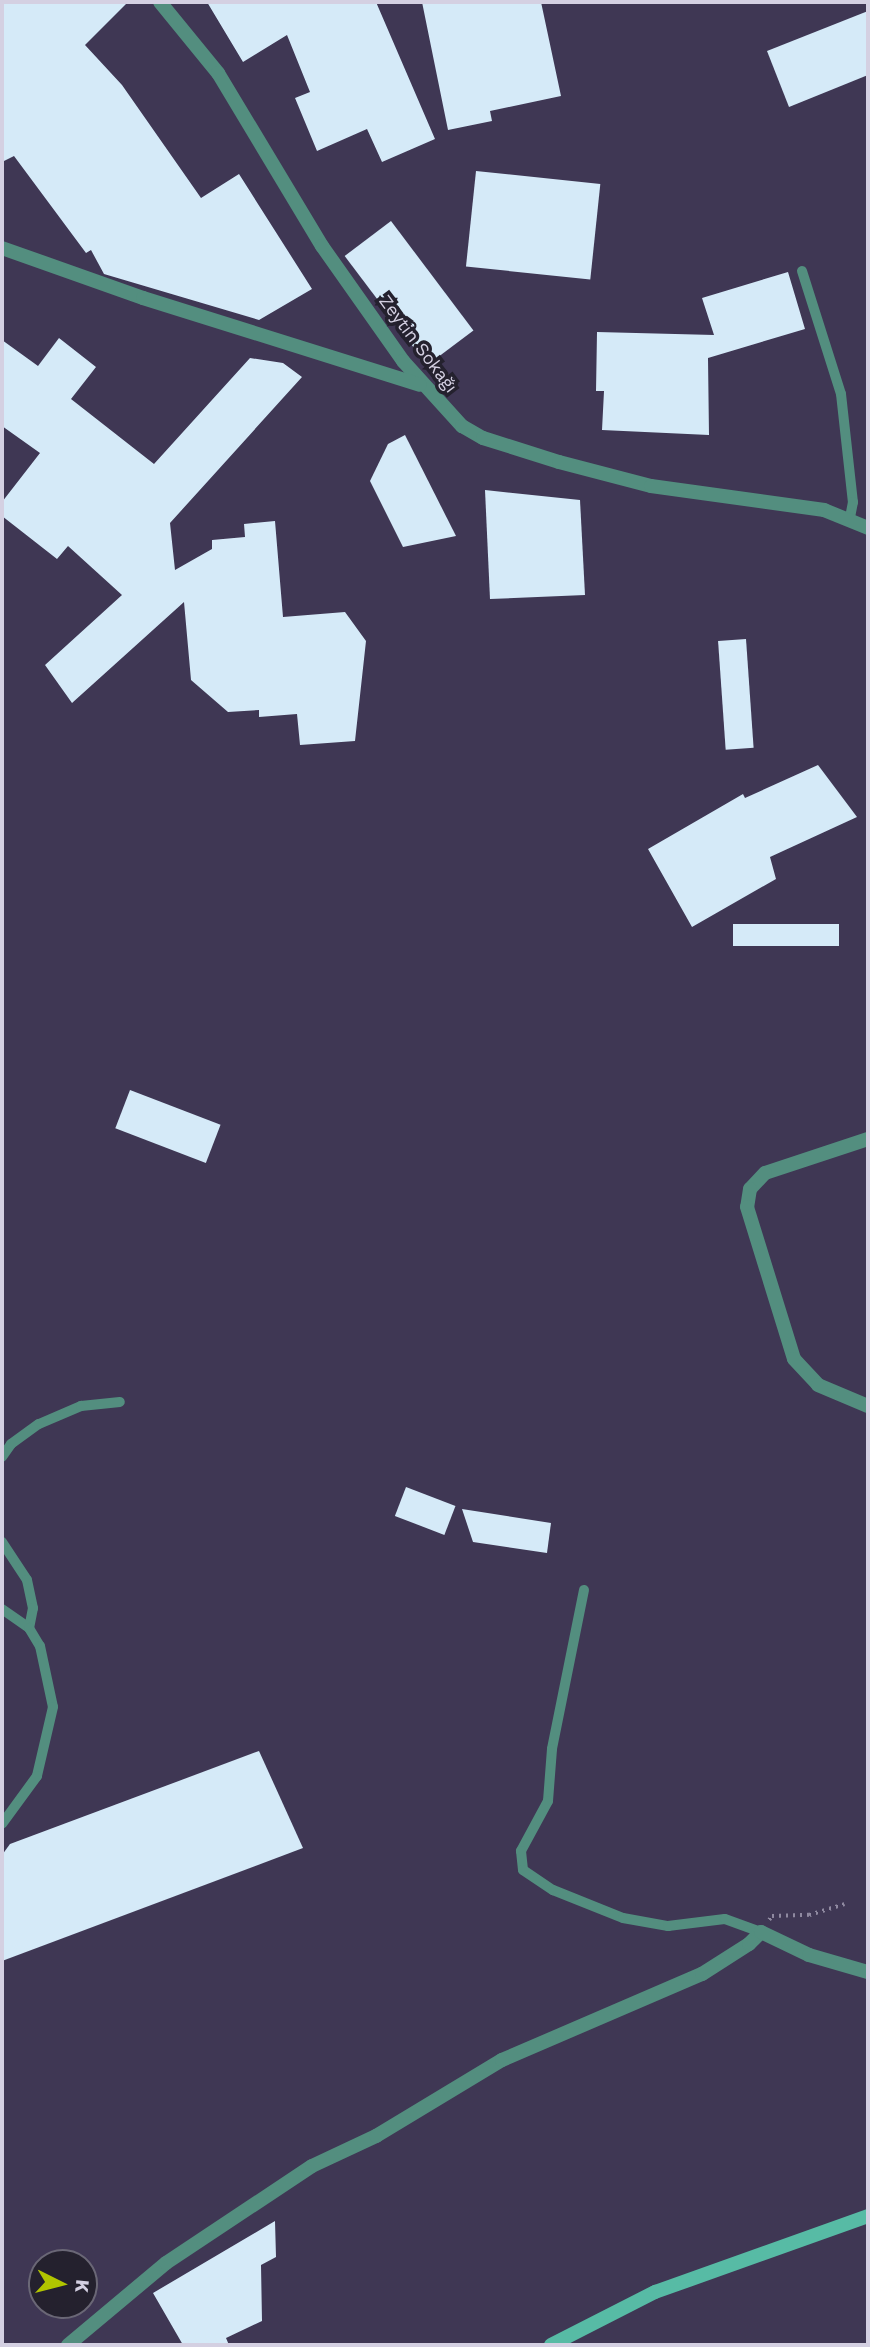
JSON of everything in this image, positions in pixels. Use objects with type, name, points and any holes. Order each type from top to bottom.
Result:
[{"type":"street","name":"Zeytin Sokağı","points":[[160,2],[218,73],[322,246],[421,385],[472,432],[559,462],[680,492],[824,510],[850,518],[868,528]]},
{"type":"street","points":[[2,248],[144,298],[421,385]]},
{"type":"street","points":[[868,1139],[765,1173],[750,1189],[747,1207],[794,1359],[827,1390],[868,1406]]},
{"type":"street","points":[[68,2345],[166,2263],[304,2171],[376,2136],[502,2060],[702,1974],[749,1944],[761,1931],[809,1955],[868,1972]]},
{"type":"street","points":[[551,2345],[655,2292],[868,2216]]},
{"type":"lane","points":[[802,271],[841,394],[853,502],[850,518]]},
{"type":"lane","points":[[2,1457],[11,1444],[39,1424],[81,1406],[120,1402]]},
{"type":"lane","points":[[2,1542],[27,1580],[33,1608],[29,1628]]},
{"type":"lane","points":[[584,1590],[552,1749],[548,1801],[521,1851],[523,1870],[553,1890],[623,1918],[668,1926],[725,1919],[761,1931]]},
{"type":"lane","points":[[2,1609],[29,1628],[40,1646],[51,1684],[51,1729],[37,1776],[2,1824]]},
{"type":"path","points":[[761,1931],[772,1916],[809,1915],[844,1904]]},
{"type":"building","points":[[2,2],[128,2],[85,45],[122,85],[201,198],[239,174],[312,289],[259,320],[104,274],[91,250],[86,253],[14,156],[2,162]]},
{"type":"building","points":[[207,2],[376,2],[435,139],[382,162],[367,129],[317,151],[295,98],[310,92],[287,35],[243,62]]},
{"type":"building","points":[[422,2],[541,2],[561,96],[490,111],[492,121],[448,130]]},
{"type":"building","points":[[868,11],[868,75],[789,107],[767,51]]},
{"type":"building","points":[[476,171],[600,184],[590,280],[466,266]]},
{"type":"building","points":[[391,221],[473,330],[427,365],[345,256]]},
{"type":"building","points":[[788,272],[805,329],[708,358],[709,435],[602,430],[604,391],[596,391],[597,332],[714,335],[702,298]]},
{"type":"building","points":[[59,338],[96,367],[71,399],[154,464],[250,358],[283,363],[302,377],[170,523],[175,570],[212,549],[212,540],[245,537],[244,524],[275,521],[283,617],[345,612],[366,641],[355,741],[300,745],[297,714],[259,717],[259,710],[228,712],[191,680],[184,602],[72,703],[45,665],[122,595],[68,546],[57,559],[2,516],[2,502],[40,453],[2,426],[2,340],[38,366]]},
{"type":"building","points":[[405,435],[456,536],[403,547],[370,481],[388,444]]},
{"type":"building","points":[[485,490],[580,500],[585,595],[490,599]]},
{"type":"building","points":[[746,639],[754,748],[726,750],[718,641]]},
{"type":"building","points":[[818,765],[857,817],[770,857],[776,879],[692,927],[648,849],[743,794],[745,798]]},
{"type":"building","points":[[733,924],[839,924],[839,946],[733,946]]},
{"type":"building","points":[[130,1090],[221,1125],[206,1163],[115,1128]]},
{"type":"building","points":[[406,1487],[455,1506],[444,1535],[395,1516]]},
{"type":"building","points":[[462,1509],[551,1523],[547,1553],[473,1542]]},
{"type":"building","points":[[259,1751],[303,1848],[2,1961],[2,1855],[10,1844]]},
{"type":"building","points":[[275,2221],[276,2257],[261,2265],[262,2321],[226,2338],[229,2345],[183,2345],[153,2293]]}]
